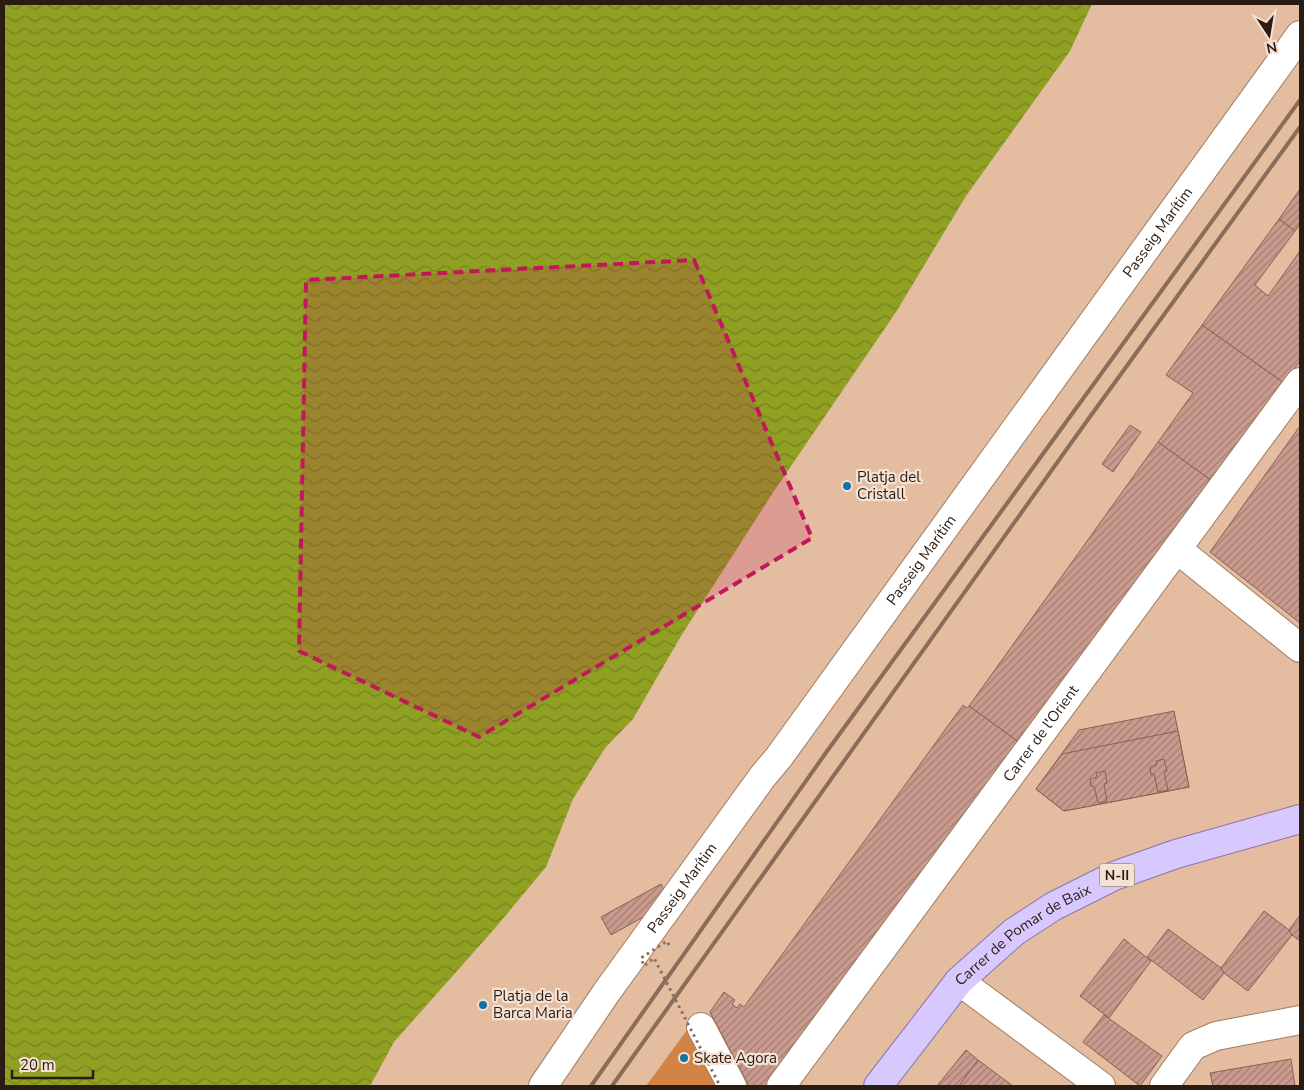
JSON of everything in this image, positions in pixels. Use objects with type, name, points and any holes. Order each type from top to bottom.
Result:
[{"type":"main road","name":"Carrer de Pomar de Baix","points":[[878,1086],[959,981],[1014,932],[1054,906],[1114,876],[1176,854],[1300,820]]},
{"type":"street","name":"Passeig Marítim","points":[[543,1086],[606,993],[763,776],[785,749],[1300,34]]},
{"type":"street","name":"Carrer de l'Orient","points":[[781,1086],[1300,382]]},
{"type":"street","points":[[1178,549],[1300,648]]},
{"type":"street","points":[[959,981],[1102,1086]]},
{"type":"street","points":[[1164,1086],[1193,1046],[1216,1036],[1300,1020]]},
{"type":"street","points":[[701,1026],[732,1086]]},
{"type":"path","points":[[669,945],[667,940],[641,958],[644,966],[654,958],[720,1086]]},
{"type":"highlighted area","points":[[694,260],[812,538],[479,737],[299,651],[306,280]]},
{"type":"shaded area","name":"Skate Agora","points":[[687,1030],[716,1086],[646,1086]]},
{"type":"water","points":[[4,4],[1092,4],[1070,51],[966,196],[896,312],[774,491],[681,636],[633,719],[605,748],[573,799],[546,867],[496,927],[394,1042],[370,1086],[4,1086]]},
{"type":"building","points":[[1300,189],[1300,224],[1295,231],[1279,219]]},
{"type":"building","points":[[1279,219],[1295,231],[1255,285],[1268,296],[1300,251],[1300,361],[1284,383],[1202,325]]},
{"type":"building","points":[[1202,325],[1284,383],[1212,481],[1158,442],[1193,393],[1166,375]]},
{"type":"building","points":[[1130,425],[1141,432],[1113,472],[1102,464]]},
{"type":"building","points":[[1300,426],[1300,623],[1210,552]]},
{"type":"building","points":[[1158,442],[1212,481],[1020,743],[969,706]]},
{"type":"building","points":[[963,705],[967,708],[969,706],[1020,743],[769,1086],[749,1086],[710,1012],[724,992],[735,1000],[732,1004],[737,1008],[740,1004],[744,1007]]},
{"type":"building","points":[[1174,711],[1189,787],[1064,811],[1036,789],[1079,730]]},
{"type":"building","points":[[1178,731],[1189,787],[1064,811],[1036,789],[1062,754]]},
{"type":"building","points":[[1164,759],[1167,771],[1164,772],[1168,790],[1158,792],[1154,774],[1151,775],[1150,767],[1157,765],[1156,761]]},
{"type":"building","points":[[1105,771],[1107,783],[1104,784],[1107,801],[1098,803],[1094,786],[1091,786],[1090,779],[1097,777],[1096,773]]},
{"type":"building","points":[[661,884],[670,902],[611,935],[601,917]]},
{"type":"building","points":[[1264,911],[1289,930],[1292,935],[1248,991],[1224,973],[1221,968]]},
{"type":"building","points":[[1300,915],[1300,941],[1289,930]]},
{"type":"building","points":[[1168,929],[1221,968],[1224,973],[1203,1000],[1147,957]]},
{"type":"building","points":[[1124,939],[1151,961],[1109,1018],[1080,996]]},
{"type":"building","points":[[1104,1015],[1162,1056],[1140,1086],[1083,1042]]},
{"type":"building","points":[[966,1050],[978,1060],[959,1086],[937,1086]]},
{"type":"building","points":[[1291,1059],[1295,1086],[1213,1086],[1210,1073]]},
{"type":"building","points":[[978,1060],[1013,1086],[959,1086]]},
{"type":"railway","points":[[591,1086],[825,754],[1300,100]]},
{"type":"railway","points":[[612,1086],[1084,425],[1300,127]]},
{"type":"place","name":"Platja del Cristall","points":[[847,486]]},
{"type":"place","name":"Platja de la Barca Maria","points":[[483,1005]]},
{"type":"place","name":"Skate Agora","points":[[684,1058]]}]
